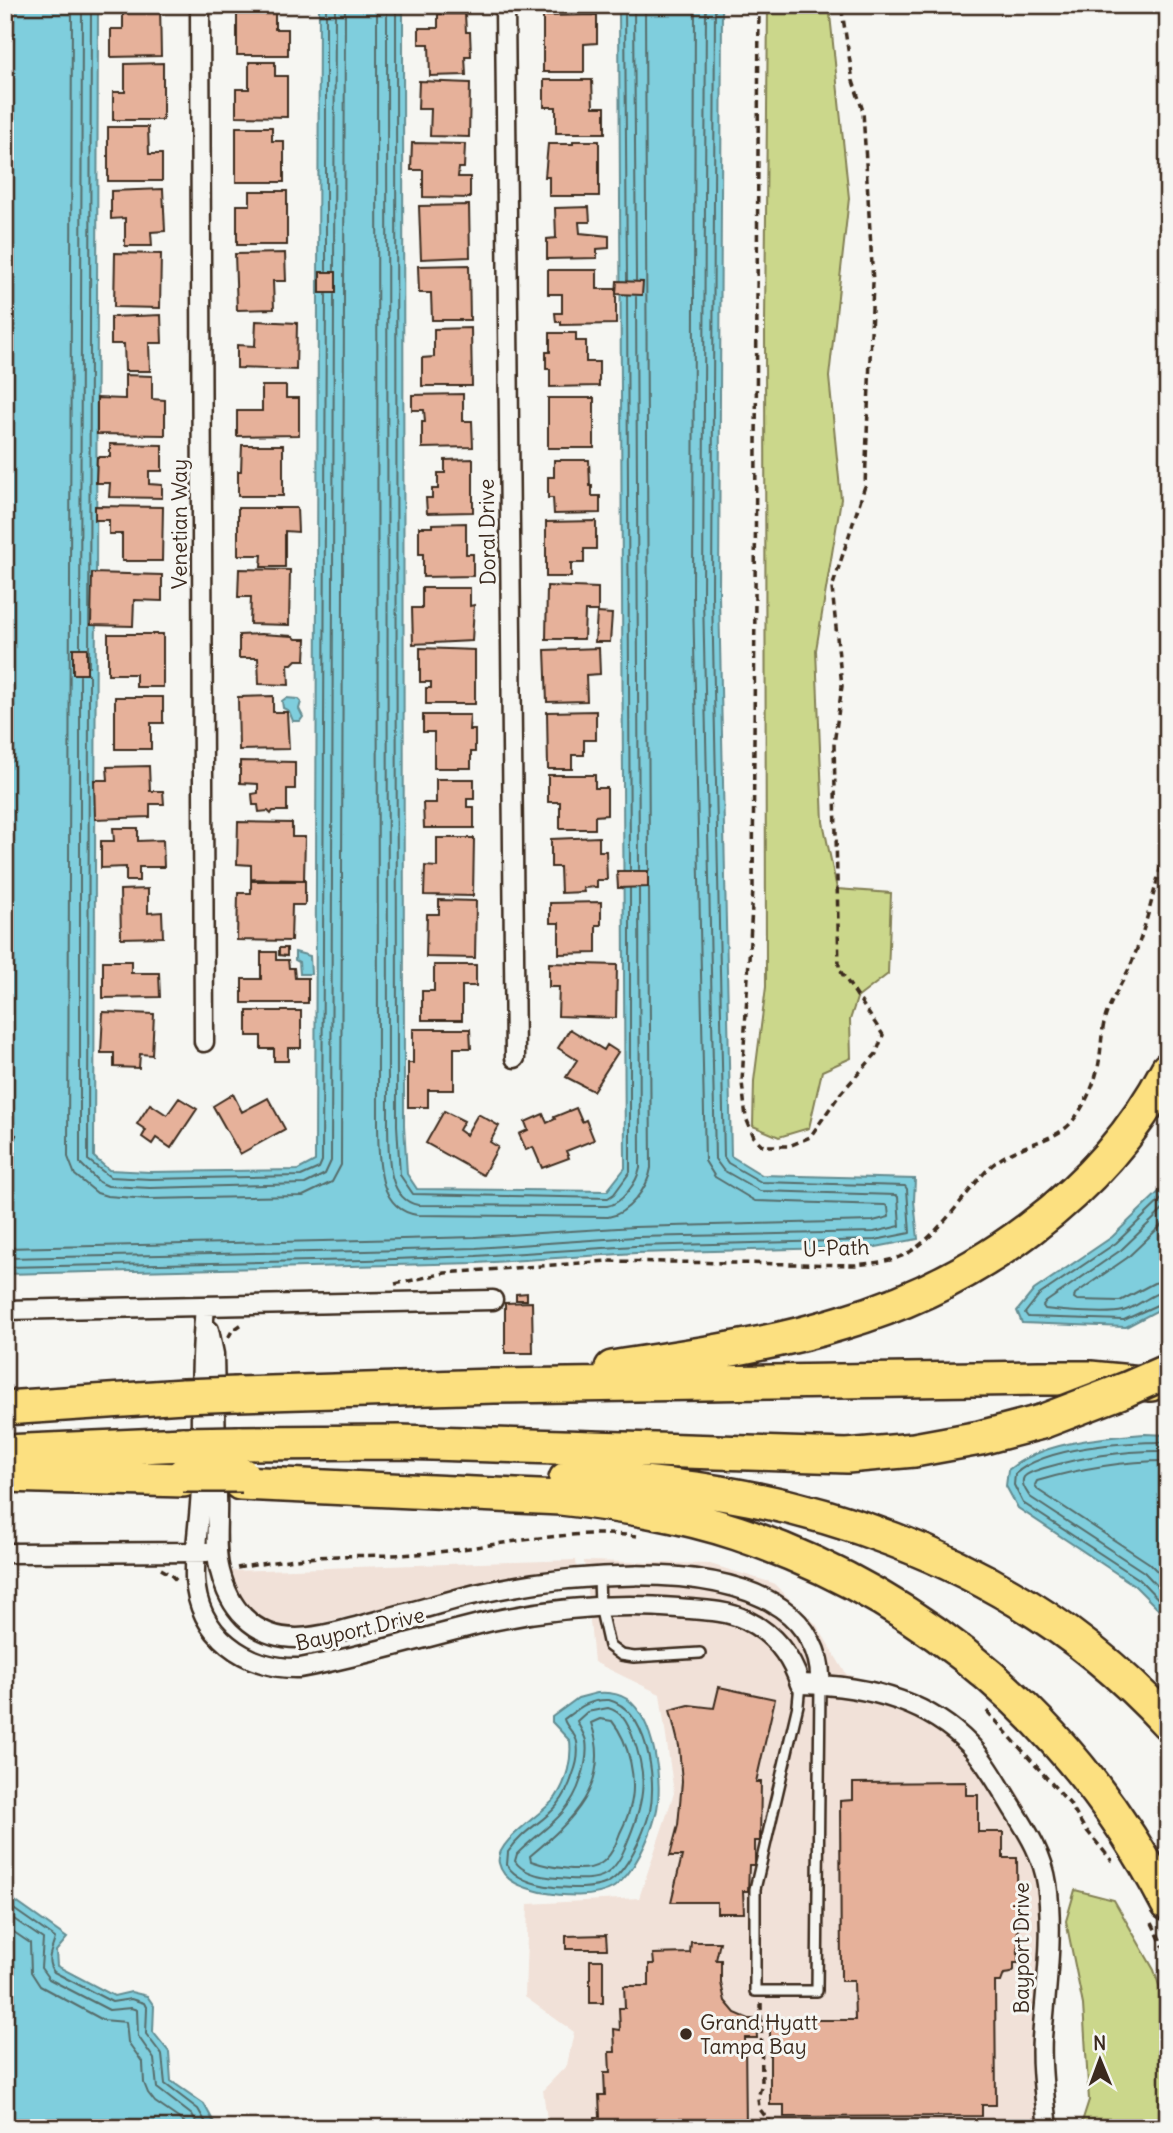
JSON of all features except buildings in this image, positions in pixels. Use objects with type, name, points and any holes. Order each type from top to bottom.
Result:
[{"type":"highway","points":[[494,1386],[739,1348],[842,1323],[922,1293],[984,1260],[1047,1216],[1108,1157],[1156,1092],[1168,1069]]},
{"type":"highway","points":[[5,1475],[106,1477],[240,1467],[400,1443],[847,1456],[914,1450],[1041,1422],[1168,1371]]},
{"type":"highway","points":[[5,1408],[183,1396],[494,1386],[1090,1378],[1168,1387]]},
{"type":"highway","points":[[5,1452],[184,1444],[240,1467],[612,1504],[736,1533],[861,1586],[912,1617],[985,1670],[1031,1712],[1069,1754],[1144,1859],[1168,1904]]},
{"type":"highway","points":[[240,1467],[602,1479],[694,1487],[818,1514],[886,1536],[935,1556],[1009,1595],[1073,1637],[1105,1663],[1168,1723]]},
{"type":"street","name":"Venetian Way","points":[[200,5],[205,1042]]},
{"type":"street","name":"Doral Drive","points":[[505,5],[515,1058]]},
{"type":"street","points":[[5,1310],[493,1300]]},
{"type":"street","name":"Bayport Drive","points":[[205,1306],[214,1354],[218,1552],[223,1581],[239,1612],[258,1628],[286,1638],[316,1636],[481,1593],[545,1582],[659,1577],[708,1580],[758,1594],[784,1610],[803,1628],[819,1661],[820,1684]]},
{"type":"street","name":"Bayport Drive","points":[[205,1306],[201,1355],[201,1499],[195,1578],[200,1605],[211,1627],[229,1647],[239,1654],[273,1667],[293,1668],[316,1665],[493,1621],[551,1611],[636,1605],[691,1609],[719,1612],[745,1619],[764,1631],[791,1661],[800,1684],[846,1685],[906,1702],[944,1723],[971,1746],[987,1766],[1034,1843],[1042,1863],[1047,1886],[1048,1965],[1042,2066],[1048,2128]]},
{"type":"street","points":[[5,1553],[218,1552]]},
{"type":"lane","points":[[599,1578],[600,1606],[609,1646],[621,1655],[634,1657],[700,1653]]},
{"type":"lane","points":[[800,1684],[798,1706],[755,1889],[755,1991],[817,1991],[820,1684]]},
{"type":"path","points":[[759,5],[753,889],[742,1082],[746,1118],[754,1137],[763,1146],[789,1146],[810,1137],[840,1094],[876,1054],[883,1035],[839,969],[834,744],[842,686],[832,588],[865,486],[873,283],[863,111],[853,81],[841,5]]},
{"type":"path","name":"U-Path","points":[[386,1286],[445,1273],[608,1261],[856,1265],[883,1262],[919,1247],[996,1161],[1028,1143],[1057,1133],[1069,1125],[1077,1113],[1096,1075],[1107,1011],[1133,960],[1168,840]]},
{"type":"path","points":[[761,1991],[762,2082],[758,2098],[759,2108],[774,2128]]},
{"type":"shaded area","points":[[576,1560],[577,1569],[479,1584],[293,1628],[273,1624],[252,1612],[238,1593],[229,1571]]},
{"type":"shaded area","points":[[584,1561],[710,1564],[773,1583],[816,1624],[846,1674],[924,1699],[957,1719],[991,1754],[1022,1799],[1049,1851],[1057,1887],[1051,2058],[1058,2128],[548,2128],[543,2090],[567,2065],[574,2032],[525,1997],[528,1904],[639,1898],[674,1793],[660,1694],[594,1662]]},
{"type":"green space","points":[[768,5],[829,5],[849,198],[829,377],[841,499],[816,650],[823,822],[837,889],[891,893],[888,974],[857,998],[850,1020],[851,1058],[822,1071],[809,1128],[779,1137],[753,1126],[754,1081],[766,987],[765,322]]},
{"type":"green space","points":[[1075,1890],[1114,1900],[1154,1970],[1168,2013],[1168,2128],[1080,2128],[1089,2100],[1083,2005],[1066,1921]]},
{"type":"water","points":[[5,5],[98,5],[94,1157],[109,1170],[150,1172],[298,1170],[315,1161],[319,5],[403,5],[404,1125],[407,1174],[417,1189],[607,1191],[625,1168],[619,5],[722,5],[719,595],[731,1156],[762,1175],[915,1179],[918,1239],[876,1247],[636,1253],[477,1263],[5,1274]]},
{"type":"water","points":[[286,698],[298,699],[301,702],[299,709],[303,717],[300,721],[293,721],[289,711],[283,708],[282,701]]},
{"type":"water","points":[[295,952],[310,956],[311,974],[300,974]]},
{"type":"water","points":[[1168,1183],[1168,1305],[1126,1327],[1022,1323],[1017,1311],[1034,1290],[1112,1237]]},
{"type":"water","points":[[1145,1434],[1168,1435],[1168,1619],[1134,1585],[1018,1508],[1006,1486],[1008,1470],[1038,1453],[1074,1443]]},
{"type":"water","points":[[597,1693],[612,1693],[627,1699],[636,1708],[650,1736],[659,1786],[656,1814],[650,1833],[628,1873],[606,1891],[568,1895],[541,1892],[522,1886],[501,1870],[500,1855],[512,1837],[556,1797],[566,1777],[570,1741],[552,1722],[552,1717],[578,1698]]},
{"type":"water","points":[[5,1894],[67,1938],[56,1951],[57,1966],[114,1996],[131,1992],[147,1996],[154,2006],[153,2032],[169,2052],[171,2081],[204,2104],[217,2128],[5,2128]]},
{"type":"place","name":"Grand Hyatt Tampa Bay","points":[[686,2034]]}]
